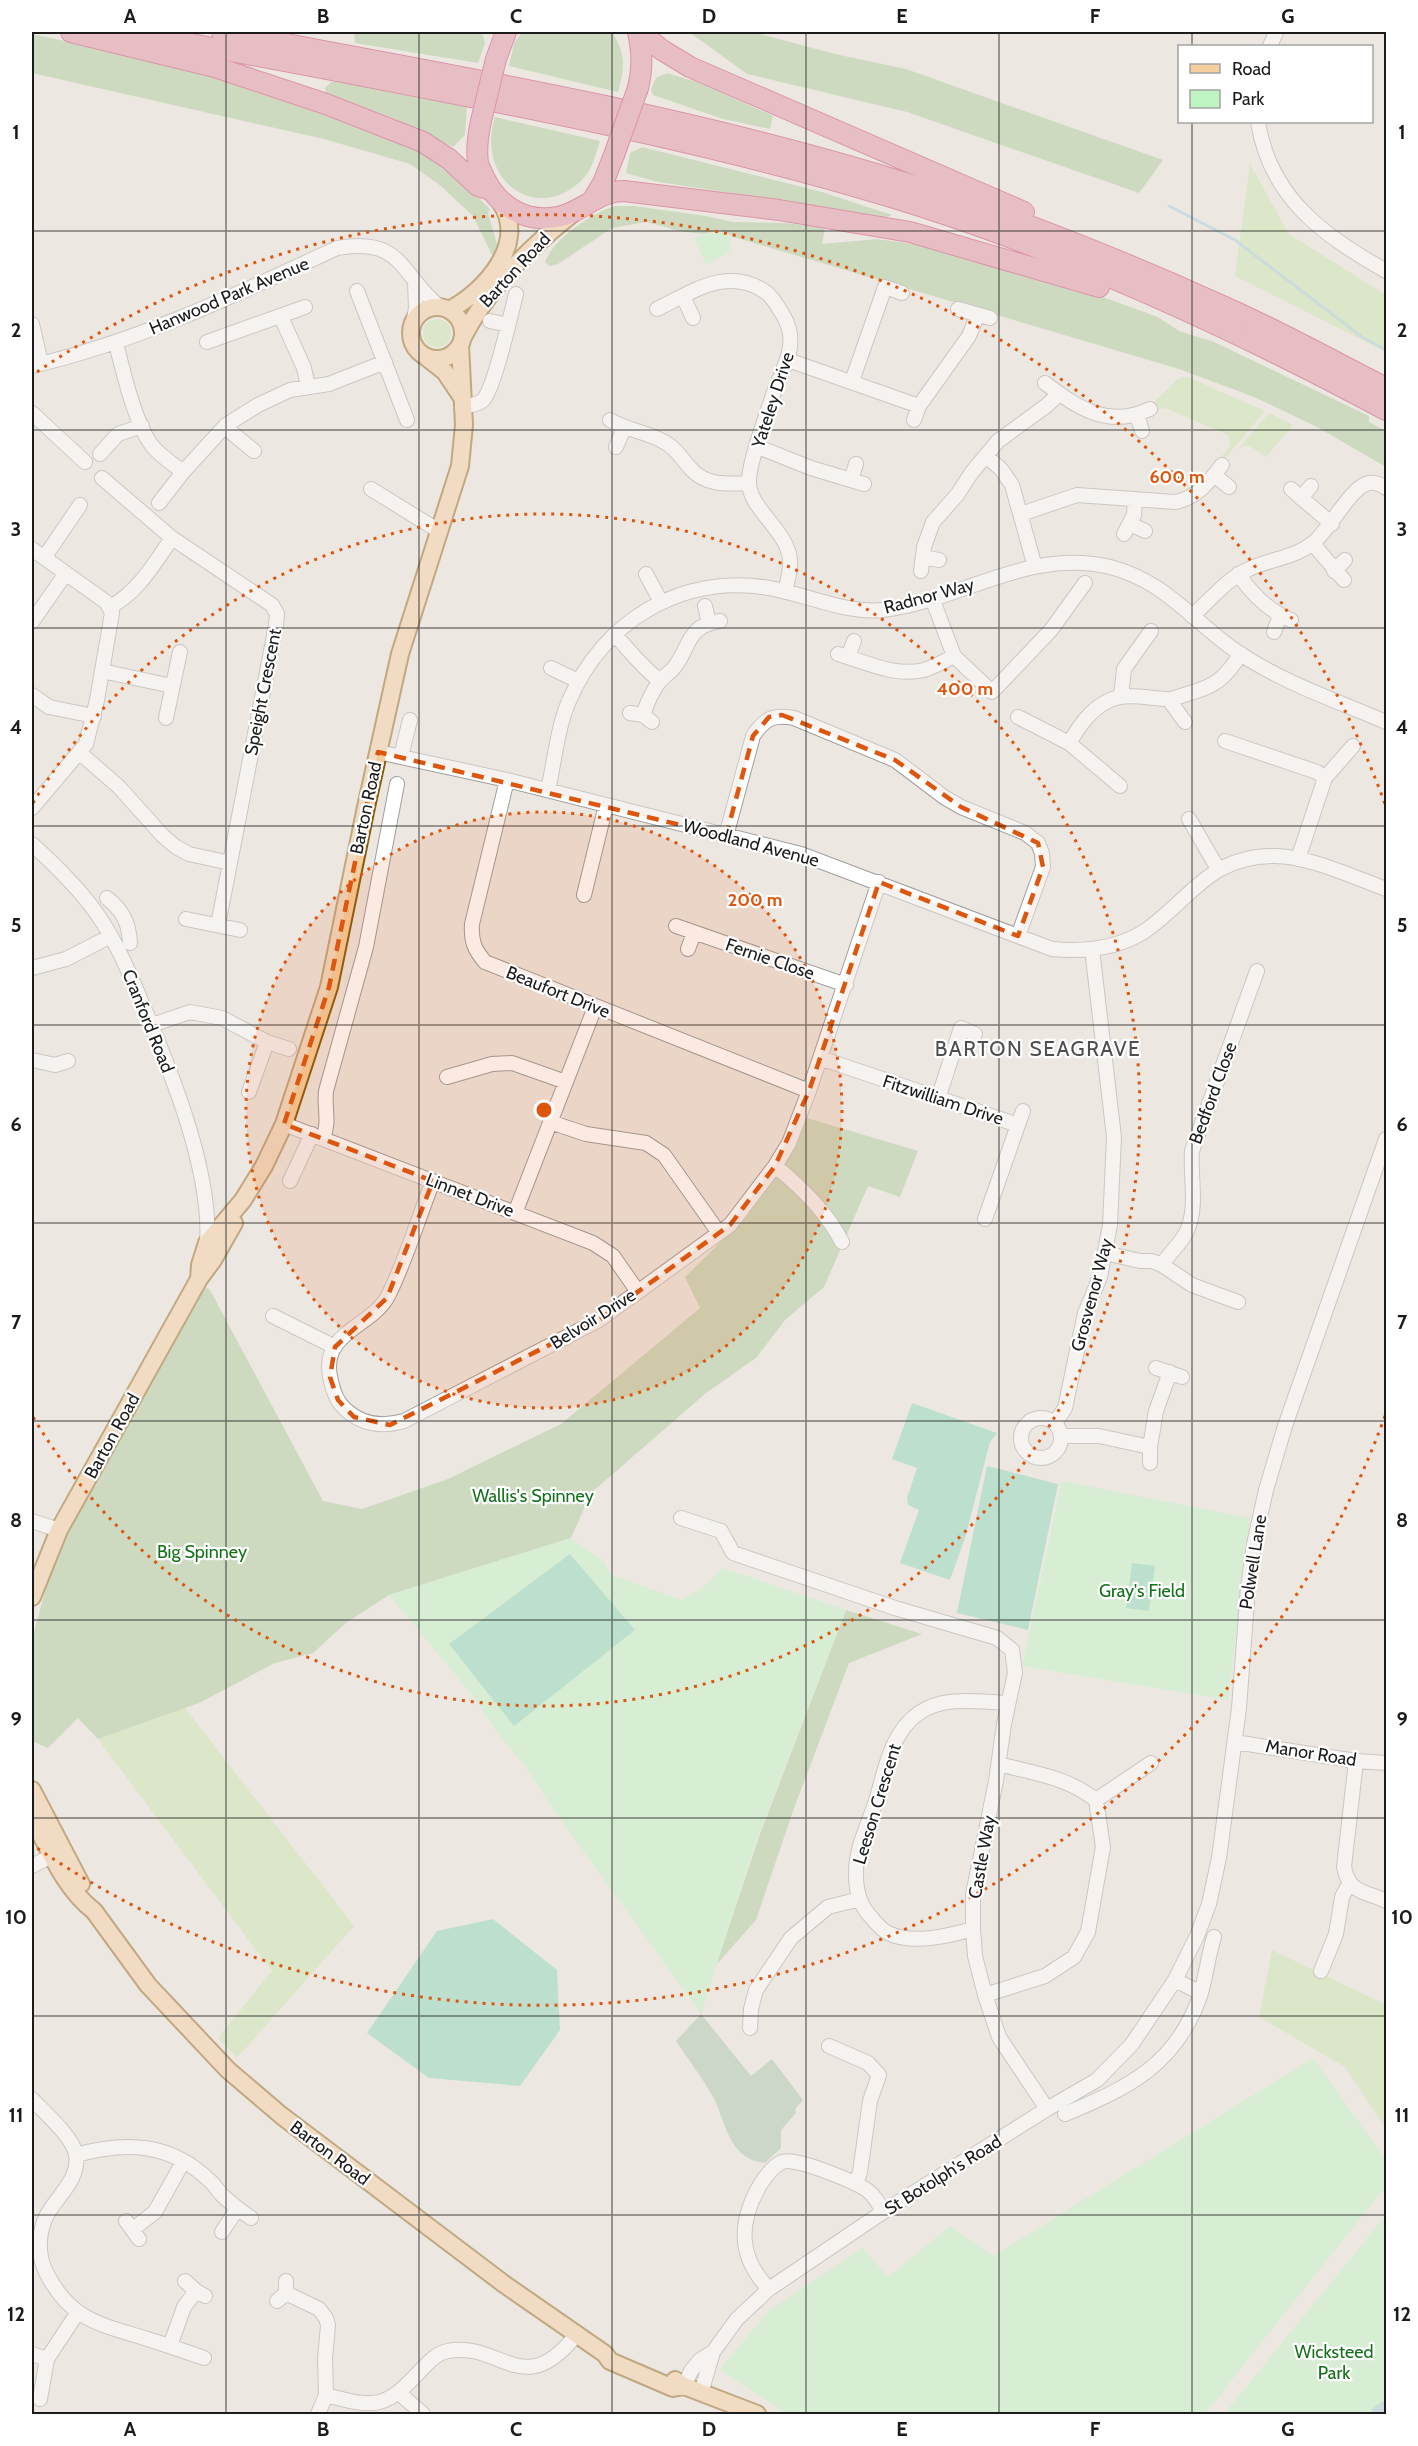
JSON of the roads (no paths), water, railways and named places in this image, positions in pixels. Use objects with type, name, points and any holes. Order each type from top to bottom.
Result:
[{"type":"highway","points":[[71,32],[215,67],[326,104],[423,142],[449,159],[478,186],[515,212],[529,217],[558,217],[578,210],[594,198],[611,192],[624,191],[779,210],[910,232],[1049,271],[1129,297],[1180,308]]},
{"type":"highway","points":[[122,32],[543,111],[659,135],[795,169],[958,219],[1056,256],[1180,308],[1322,375],[1386,410]]},
{"type":"highway","points":[[222,32],[556,95],[686,123],[885,177],[1110,256],[1230,309],[1386,388]]},
{"type":"highway","points":[[496,197],[478,165],[477,142],[496,59],[506,32]]},
{"type":"highway","points":[[594,198],[603,183],[614,155],[642,73],[642,52],[638,32]]},
{"type":"highway","points":[[638,32],[662,50],[699,71],[1056,226],[1110,256]]},
{"type":"main road","name":"Barton Road","points":[[445,309],[470,298],[504,256],[510,223],[507,212],[496,197]]},
{"type":"main road","name":"Barton Road","points":[[32,1597],[59,1530],[199,1279],[213,1260],[215,1234],[241,1210],[243,1200],[264,1166],[284,1124],[329,987],[400,654],[460,466],[464,425],[461,401],[461,341],[475,314],[515,266],[541,238],[578,210]]},
{"type":"main road","points":[[423,355],[440,359],[449,356],[461,341],[460,321],[445,309],[425,310],[413,323],[412,341],[423,355],[445,372],[461,401]]},
{"type":"main road","name":"Barton Road","points":[[32,1790],[57,1853]]},
{"type":"main road","name":"Barton Road","points":[[32,1817],[94,1905],[94,1911],[148,1985],[228,2070],[282,2116],[356,2173],[605,2354],[610,2361],[643,2377],[673,2388],[684,2386],[757,2415]]},
{"type":"street","points":[[1258,123],[1262,147],[1280,185],[1313,223],[1386,271]]},
{"type":"street","name":"Hanwood Park Avenue","points":[[36,364],[116,344],[338,248],[361,245],[385,251],[402,263],[422,291],[445,309]]},
{"type":"street","points":[[413,323],[416,308],[415,280]]},
{"type":"street","name":"Yateley Drive","points":[[657,309],[713,282],[736,280],[759,288],[772,298],[789,324],[792,344],[788,360],[775,391],[748,483]]},
{"type":"street","points":[[852,381],[885,287],[902,293]]},
{"type":"street","points":[[357,291],[407,420]]},
{"type":"street","name":"Barton Road","points":[[461,401],[477,403],[486,397],[516,294]]},
{"type":"street","points":[[682,296],[693,318]]},
{"type":"street","points":[[207,342],[305,307]]},
{"type":"street","points":[[914,420],[919,406],[983,317],[958,309]]},
{"type":"street","points":[[281,317],[304,368],[308,386]]},
{"type":"street","name":"Barton Road","points":[[490,321],[508,325]]},
{"type":"street","points":[[32,324],[36,364]]},
{"type":"street","points":[[116,344],[142,426],[154,448],[183,472]]},
{"type":"street","points":[[788,360],[919,406]]},
{"type":"street","points":[[159,503],[183,472],[226,425],[249,410],[290,390],[329,384],[385,362]]},
{"type":"street","points":[[1045,383],[1089,412],[1104,416],[1143,412],[1142,431]]},
{"type":"street","points":[[939,560],[922,564],[924,547],[933,522],[957,495],[972,472],[987,457],[998,441],[1046,406],[1059,393]]},
{"type":"street","points":[[34,420],[85,462]]},
{"type":"street","points":[[610,420],[624,428],[668,443],[704,480],[723,484],[748,483],[754,498],[788,548],[790,566],[785,592]]},
{"type":"street","points":[[226,425],[254,451]]},
{"type":"street","points":[[100,454],[118,434],[142,426]]},
{"type":"street","points":[[616,447],[624,428]]},
{"type":"street","points":[[758,447],[857,482],[856,464]]},
{"type":"street","points":[[987,457],[1001,469],[1012,485],[1035,567]]},
{"type":"street","points":[[1021,514],[1077,495],[1175,502],[1188,500],[1218,470],[1229,487]]},
{"type":"street","name":"Speight Crescent","points":[[102,478],[172,538],[272,605],[277,614],[218,926]]},
{"type":"street","points":[[1192,616],[1238,574],[1250,568],[1286,558],[1312,544],[1332,524],[1358,488],[1369,483],[1380,484],[1386,488]]},
{"type":"street","points":[[1311,486],[1296,493],[1332,524]]},
{"type":"street","points":[[371,489],[439,531]]},
{"type":"street","points":[[1135,499],[1127,529],[1145,531]]},
{"type":"street","points":[[44,558],[80,505]]},
{"type":"street","points":[[110,607],[130,594],[141,582],[172,538]]},
{"type":"street","points":[[1312,544],[1339,575],[1345,560]]},
{"type":"street","points":[[32,549],[106,602],[110,607],[111,620],[88,738],[80,753],[32,808]]},
{"type":"street","name":"Radnor Way","points":[[548,790],[567,704],[593,658],[634,619],[661,602],[682,593],[719,585],[744,584],[856,608],[881,610],[932,598],[1019,570],[1061,562],[1109,567],[1155,585],[1241,654],[1291,681],[1386,722]]},
{"type":"street","points":[[32,622],[66,573]]},
{"type":"street","points":[[646,574],[661,602]]},
{"type":"street","points":[[1238,574],[1252,594],[1286,617],[1274,632]]},
{"type":"street","points":[[992,692],[1051,630],[1077,588]]},
{"type":"street","points":[[932,598],[954,656],[1004,701]]},
{"type":"street","points":[[642,717],[650,696],[660,681],[673,669],[695,632],[715,622],[705,606]]},
{"type":"street","points":[[615,635],[637,661],[660,681]]},
{"type":"street","points":[[1120,697],[1124,669],[1149,639]]},
{"type":"street","points":[[854,641],[843,655],[869,665],[908,672],[926,669],[954,656]]},
{"type":"street","points":[[166,718],[180,652]]},
{"type":"street","points":[[1069,742],[1094,710],[1108,701],[1120,697],[1169,700],[1210,687],[1229,672],[1241,654]]},
{"type":"street","points":[[551,668],[578,681]]},
{"type":"street","points":[[102,671],[172,686]]},
{"type":"street","points":[[32,695],[49,707],[93,716]]},
{"type":"street","points":[[1169,700],[1185,722]]},
{"type":"street","points":[[726,836],[753,735],[769,717],[782,715],[795,718],[895,760],[961,807],[1025,833],[1038,843],[1042,853],[1042,867],[1018,936]]},
{"type":"street","points":[[1018,717],[1069,742],[1120,786]]},
{"type":"street","points":[[401,756],[410,720]]},
{"type":"street","points":[[1225,741],[1241,739],[1317,772],[1325,778]]},
{"type":"street","points":[[1298,859],[1325,778],[1353,746]]},
{"type":"street","name":"Woodland Avenue","points":[[378,752],[507,780],[801,854],[1052,950],[1092,949],[1129,939],[1145,930],[1218,869]]},
{"type":"street","points":[[80,753],[119,787],[163,836],[176,847],[189,854],[230,863]]},
{"type":"street","name":"Beaufort Drive","points":[[507,780],[472,924],[475,951],[485,962],[809,1091]]},
{"type":"street","name":"Barton Road","points":[[290,1181],[317,1136],[328,1126],[326,1091],[366,947],[397,784]]},
{"type":"street","points":[[584,895],[606,805]]},
{"type":"street","points":[[1189,819],[1218,869],[1231,862],[1272,856],[1298,859],[1386,889]]},
{"type":"street","name":"Cranford Road","points":[[32,844],[84,897],[109,933],[152,1025],[196,1155],[215,1234]]},
{"type":"street","name":"Belvoir Drive","points":[[335,1347],[329,1367],[330,1377],[338,1400],[344,1408],[365,1422],[390,1425],[404,1421],[599,1320],[730,1225],[775,1167],[789,1143],[846,984],[879,882]]},
{"type":"street","points":[[107,898],[118,907],[129,926],[130,943]]},
{"type":"street","points":[[32,968],[66,959],[109,933],[124,918]]},
{"type":"street","points":[[186,919],[240,930]]},
{"type":"street","name":"Fernie Close","points":[[676,926],[846,984]]},
{"type":"street","points":[[688,949],[694,933]]},
{"type":"street","name":"Grosvenor Way","points":[[1055,1423],[1065,1408],[1085,1313],[1100,1277],[1110,1225],[1114,1137],[1092,949]]},
{"type":"street","name":"Bedford Close","points":[[1162,1265],[1187,1232],[1193,1215],[1192,1151],[1245,982],[1257,971]]},
{"type":"street","points":[[515,1213],[595,1007]]},
{"type":"street","points":[[152,1025],[190,1012],[222,1018],[267,1042],[289,1049]]},
{"type":"street","points":[[946,1023],[975,1034]]},
{"type":"street","points":[[938,1099],[961,1028]]},
{"type":"street","points":[[249,1092],[267,1042]]},
{"type":"street","name":"Fitzwilliam Drive","points":[[820,1058],[1018,1125],[984,1210]]},
{"type":"street","points":[[32,1060],[55,1065],[68,1061]]},
{"type":"street","points":[[447,1077],[492,1064],[512,1063],[566,1082]]},
{"type":"street","points":[[1018,1125],[1023,1111]]},
{"type":"street","points":[[550,1122],[586,1134],[646,1143],[664,1155],[719,1233]]},
{"type":"street","name":"Linnet Drive","points":[[284,1124],[604,1248],[622,1266],[638,1292]]},
{"type":"street","name":"Polwell Lane","points":[[1167,1994],[1197,1936],[1209,1904],[1220,1858],[1235,1742],[1248,1587],[1254,1544],[1266,1490],[1288,1416],[1386,1139]]},
{"type":"street","points":[[775,1167],[797,1184],[829,1219],[842,1242]]},
{"type":"street","points":[[273,1316],[335,1347],[341,1338],[374,1312],[387,1298],[432,1181]]},
{"type":"street","points":[[1105,1253],[1162,1265],[1192,1285],[1238,1302]]},
{"type":"street","points":[[1222,1296],[1227,1282]]},
{"type":"street","points":[[1150,1463],[1150,1447],[1156,1411],[1170,1372]]},
{"type":"street","points":[[1042,1418],[1055,1423],[1061,1436],[1059,1449],[1044,1458],[1033,1457],[1022,1445],[1021,1433],[1029,1422],[1042,1418]]},
{"type":"street","points":[[1061,1436],[1099,1436],[1150,1447]]},
{"type":"street","name":"Castle Way","points":[[681,1518],[721,1531],[733,1553],[895,1608],[997,1638],[1012,1650],[1015,1662],[999,1764],[973,1894],[975,1956],[999,2037],[1047,2109]]},
{"type":"street","points":[[32,1521],[59,1530]]},
{"type":"street","name":"Leeson Crescent","points":[[973,1929],[951,1935],[922,1938],[888,1932],[861,1905],[855,1875],[858,1853],[892,1748],[904,1724],[940,1703],[969,1701],[1008,1703]]},
{"type":"street","name":"Manor Road","points":[[1235,1742],[1356,1761],[1386,1763]]},
{"type":"street","points":[[1356,1761],[1344,1867],[1349,1884],[1358,1891],[1386,1900]]},
{"type":"street","points":[[1096,1800],[1151,1763]]},
{"type":"street","points":[[985,1995],[1045,1976],[1074,1957],[1088,1932],[1103,1847],[1096,1800],[1081,1788],[1056,1777],[999,1764]]},
{"type":"street","points":[[32,1866],[57,1853]]},
{"type":"street","points":[[1322,1971],[1336,1934],[1342,1897],[1349,1884]]},
{"type":"street","points":[[750,2028],[751,2009],[756,1990],[791,1938],[828,1907],[860,1899]]},
{"type":"street","points":[[1065,2114],[1128,2085],[1157,2064],[1178,2042],[1201,1993],[1214,1937]]},
{"type":"street","points":[[1175,1980],[1201,1993]]},
{"type":"street","name":"St Botolph's Road","points":[[701,2393],[713,2352],[737,2319],[769,2289],[883,2212],[1097,2080],[1132,2044],[1167,1994]]},
{"type":"street","points":[[829,2046],[868,2063],[879,2075],[870,2101],[860,2172],[856,2184]]},
{"type":"street","points":[[1097,2080],[1108,2095]]},
{"type":"street","points":[[33,2104],[72,2143],[76,2155],[76,2169],[72,2179],[36,2236],[52,2285],[78,2312],[109,2329],[204,2358]]},
{"type":"street","points":[[76,2155],[117,2146],[140,2146],[171,2156],[211,2182],[237,2209],[251,2218]]},
{"type":"street","points":[[769,2289],[752,2268],[744,2229],[751,2200],[774,2167],[783,2161],[794,2161],[856,2184],[873,2196],[883,2212]]},
{"type":"street","points":[[132,2230],[155,2212],[183,2162]]},
{"type":"street","points":[[222,2232],[237,2209]]},
{"type":"street","points":[[170,2346],[184,2307],[201,2293],[185,2281]]},
{"type":"street","points":[[283,2292],[319,2309],[328,2325],[325,2359],[326,2395],[318,2415]]},
{"type":"street","points":[[40,2399],[47,2360],[78,2312]]},
{"type":"street","points":[[326,2395],[356,2403],[375,2404],[389,2400],[399,2393],[434,2356],[443,2352],[470,2351],[510,2365],[543,2364],[561,2354],[576,2335]]},
{"type":"street","name":"St Botolph's Road","points":[[684,2386],[691,2371],[700,2360],[713,2352]]},
{"type":"street","points":[[32,2354],[47,2360]]},
{"type":"street","points":[[399,2393],[423,2415]]},
{"type":"waterway","points":[[1169,206],[1235,240],[1362,337],[1386,350]]},
{"type":"waterway","points":[[1380,2414],[1386,2410]]},
{"type":"district","name":"BARTON SEAGRAVE","points":[[1038,1049]]},
{"type":"park label","name":"Wallis's Spinney","points":[[533,1496]]},
{"type":"park label","name":"Big Spinney","points":[[202,1552]]},
{"type":"park label","name":"Gray's Field","points":[[1142,1591]]},
{"type":"park label","name":"Wicksteed Park","points":[[1334,2362]]}]
